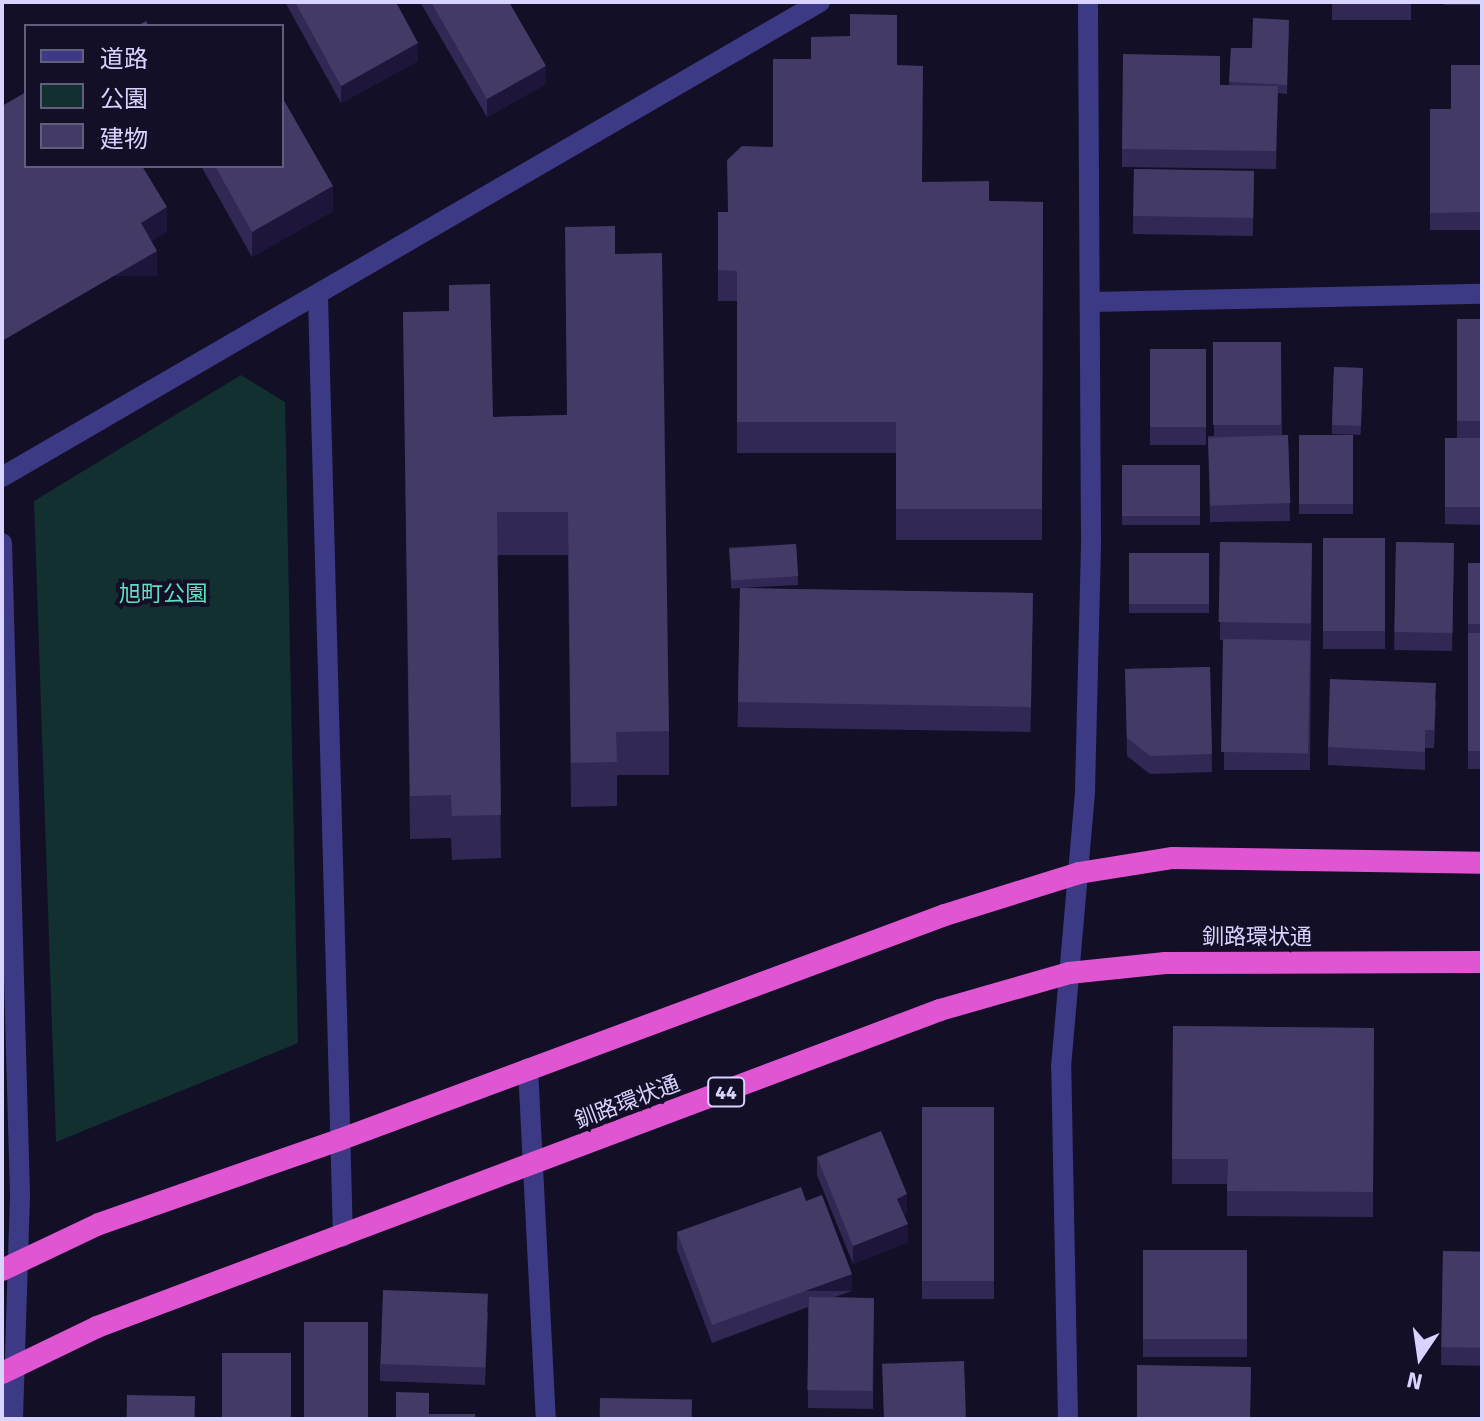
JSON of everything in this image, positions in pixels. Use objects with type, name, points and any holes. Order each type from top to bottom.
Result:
[{"type":"highway","points":[[10,1266],[99,1224],[339,1140],[945,915],[1079,873],[1173,858],[1482,863]]},
{"type":"highway","name":"釧路環状通","points":[[8,1369],[97,1327],[535,1165],[940,1010],[1069,973],[1165,963],[1482,962]]},
{"type":"street","points":[[2,477],[318,297],[820,2]]},
{"type":"street","points":[[1068,1419],[1061,1067],[1079,873],[1091,542],[1088,2]]},
{"type":"street","points":[[1091,302],[1482,294]]},
{"type":"street","points":[[318,297],[343,1237]]},
{"type":"street","points":[[2,543],[20,1195],[10,1266],[8,1369],[13,1419]]},
{"type":"street","points":[[528,1068],[546,1419]]},
{"type":"green space","name":"旭町公園","points":[[241,375],[285,402],[298,1043],[56,1142],[34,501]]},
{"type":"building","points":[[295,2],[396,2],[418,43],[341,86]]},
{"type":"building","points":[[431,2],[509,2],[546,66],[487,99]]},
{"type":"building","points":[[850,14],[897,15],[897,65],[923,66],[922,182],[989,181],[989,201],[1043,202],[1042,509],[896,509],[896,422],[737,422],[737,271],[718,270],[718,212],[728,212],[727,160],[742,146],[773,147],[773,59],[811,59],[811,37],[850,36]]},
{"type":"building","points":[[1253,18],[1289,20],[1287,85],[1229,82],[1231,48],[1252,48]]},
{"type":"building","points":[[1123,54],[1220,56],[1220,85],[1278,86],[1276,151],[1122,149]]},
{"type":"building","points":[[1451,65],[1482,65],[1482,212],[1430,213],[1430,109],[1451,109]]},
{"type":"building","points":[[24,93],[24,168],[143,168],[167,207],[141,223],[157,251],[2,341],[2,106]]},
{"type":"building","points":[[284,100],[333,186],[252,232],[216,168],[284,168]]},
{"type":"building","points":[[1134,169],[1254,171],[1253,218],[1133,216]]},
{"type":"building","points":[[615,226],[615,254],[662,253],[669,731],[616,732],[617,762],[571,763],[568,512],[497,512],[501,815],[452,816],[451,795],[410,796],[403,312],[449,311],[449,285],[490,284],[493,417],[567,415],[565,227]]},
{"type":"building","points":[[1457,319],[1482,319],[1482,421],[1457,421]]},
{"type":"building","points":[[1213,342],[1281,342],[1281,425],[1213,425]]},
{"type":"building","points":[[1150,349],[1206,349],[1206,427],[1150,427]]},
{"type":"building","points":[[1334,367],[1363,368],[1361,426],[1332,425]]},
{"type":"building","points":[[1288,435],[1290,503],[1210,506],[1208,438]]},
{"type":"building","points":[[1299,435],[1353,435],[1353,504],[1299,504]]},
{"type":"building","points":[[1445,438],[1482,438],[1482,507],[1445,507]]},
{"type":"building","points":[[1122,465],[1200,465],[1200,516],[1122,516]]},
{"type":"building","points":[[1323,538],[1385,538],[1385,631],[1323,631]]},
{"type":"building","points":[[1220,542],[1312,544],[1311,624],[1219,622]]},
{"type":"building","points":[[1396,542],[1454,543],[1452,633],[1394,632]]},
{"type":"building","points":[[796,544],[798,576],[731,581],[729,549]]},
{"type":"building","points":[[1129,553],[1209,553],[1209,604],[1129,604]]},
{"type":"building","points":[[1468,563],[1482,563],[1482,624],[1468,624]]},
{"type":"building","points":[[740,588],[1033,593],[1031,707],[738,702]]},
{"type":"building","points":[[1468,633],[1482,633],[1482,751],[1468,751]]},
{"type":"building","points":[[1223,639],[1310,641],[1308,754],[1221,752]]},
{"type":"building","points":[[1210,667],[1212,754],[1150,756],[1127,738],[1125,669]]},
{"type":"building","points":[[1330,679],[1436,683],[1434,730],[1425,730],[1425,752],[1328,747]]},
{"type":"building","points":[[1173,1026],[1374,1028],[1373,1192],[1227,1191],[1228,1159],[1172,1159]]},
{"type":"building","points":[[922,1107],[994,1107],[994,1281],[922,1281]]},
{"type":"building","points":[[881,1131],[907,1194],[897,1199],[908,1224],[853,1246],[817,1157]]},
{"type":"building","points":[[801,1187],[806,1201],[822,1195],[852,1274],[712,1325],[677,1232]]},
{"type":"building","points":[[1143,1250],[1247,1250],[1247,1339],[1143,1339]]},
{"type":"building","points":[[1443,1251],[1482,1252],[1480,1348],[1441,1347]]},
{"type":"building","points":[[383,1290],[488,1294],[485,1368],[380,1364]]},
{"type":"building","points":[[809,1297],[874,1298],[872,1391],[807,1390]]},
{"type":"building","points":[[304,1322],[368,1322],[368,1419],[304,1419]]},
{"type":"building","points":[[222,1353],[291,1353],[291,1419],[222,1419]]},
{"type":"building","points":[[964,1361],[966,1419],[884,1419],[882,1364]]},
{"type":"building","points":[[1137,1365],[1251,1367],[1250,1417],[1137,1419]]},
{"type":"building","points":[[396,1392],[429,1393],[429,1414],[475,1414],[475,1419],[396,1419]]},
{"type":"building","points":[[127,1395],[195,1396],[195,1419],[127,1419]]},
{"type":"building","points":[[600,1398],[692,1400],[692,1419],[600,1419]]}]
